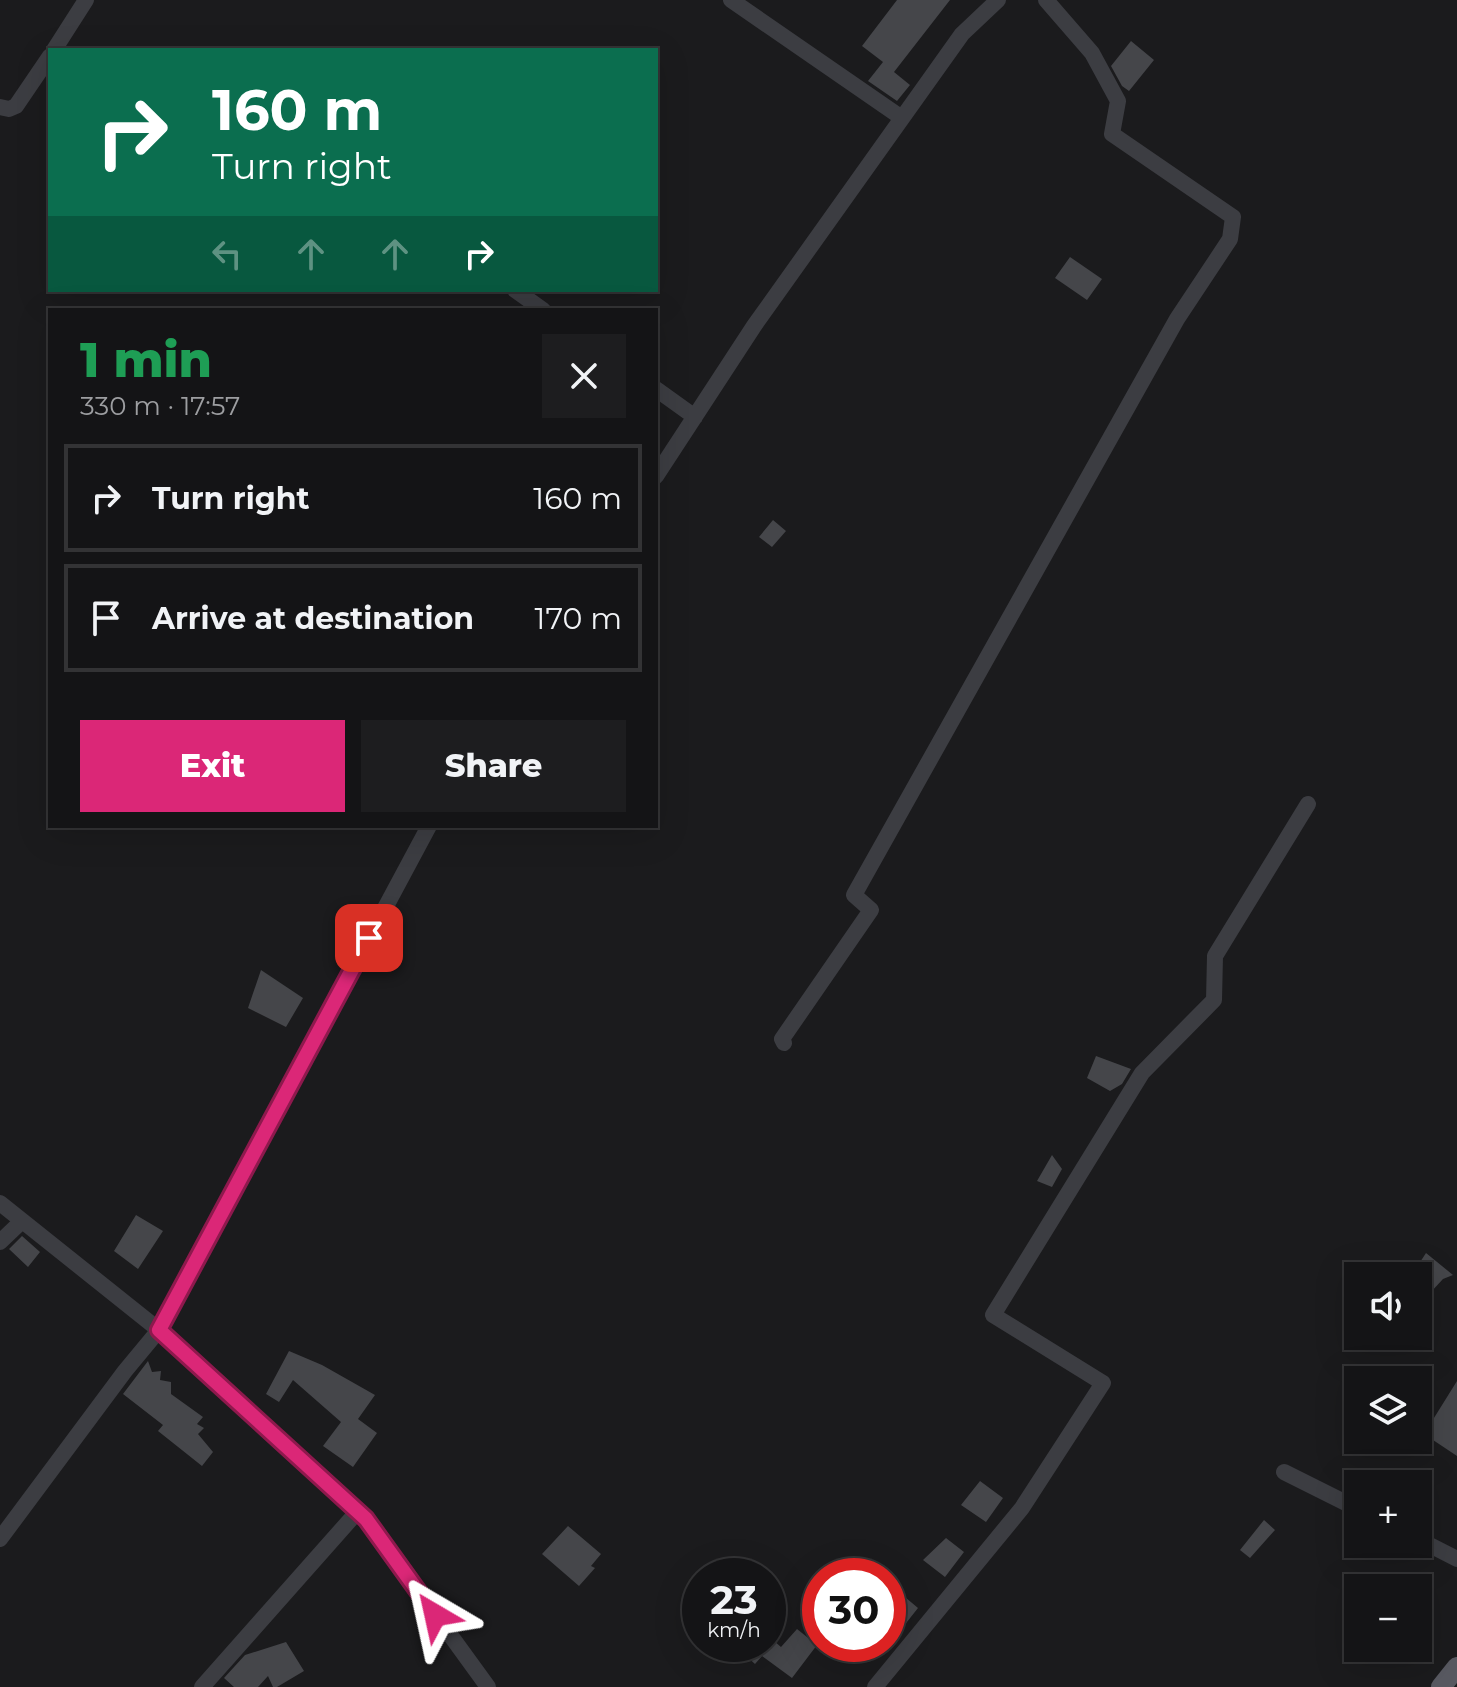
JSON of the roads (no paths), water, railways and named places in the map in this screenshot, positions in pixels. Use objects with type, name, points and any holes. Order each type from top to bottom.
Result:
[{"type":"main road","points":[[1441,1687],[1457,1667]]},
{"type":"street","points":[[55,48],[86,0]]},
{"type":"street","points":[[731,0],[902,118]]},
{"type":"street","points":[[658,473],[754,326],[962,34],[998,0]]},
{"type":"street","points":[[784,1043],[782,1039],[871,910],[854,895],[1169,333],[1230,239],[1233,217],[1112,134],[1118,101],[1092,53],[1046,0]]},
{"type":"street","points":[[0,107],[9,109],[16,106],[48,59]]},
{"type":"street","points":[[518,292],[540,308]]},
{"type":"street","points":[[658,390],[695,417]]},
{"type":"street","points":[[875,1687],[1022,1508],[1103,1383],[993,1315],[1142,1073],[1214,1000],[1215,956],[1308,804]]},
{"type":"street","points":[[0,1539],[159,1330],[428,828]]},
{"type":"street","points":[[0,1203],[159,1330],[358,1511],[488,1687]]},
{"type":"street","points":[[0,1242],[22,1221]]},
{"type":"street","points":[[1284,1472],[1344,1502]]},
{"type":"street","points":[[202,1687],[358,1511]]},
{"type":"street","points":[[1432,1546],[1457,1559]]}]
